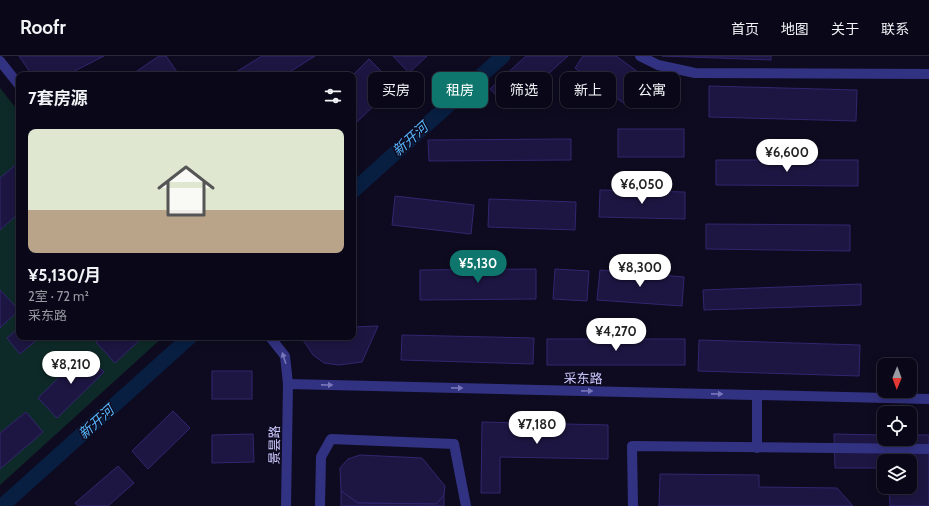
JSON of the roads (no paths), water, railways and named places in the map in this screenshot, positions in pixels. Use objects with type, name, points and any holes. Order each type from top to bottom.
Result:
[{"type":"street","points":[[640,56],[658,65],[695,73],[929,74]]},
{"type":"street","points":[[0,61],[16,81]]},
{"type":"street","points":[[272,340],[285,356],[288,384]]},
{"type":"street","name":"采东路","points":[[288,384],[929,399]]},
{"type":"street","name":"景昙路","points":[[286,506],[288,384]]},
{"type":"street","points":[[757,395],[757,448]]},
{"type":"street","points":[[320,506],[321,457],[331,439],[454,444],[466,506]]},
{"type":"street","points":[[633,506],[632,446],[929,449]]},
{"type":"waterway","name":"新开河","points":[[356,188],[503,56]]},
{"type":"waterway","name":"新开河","points":[[2,506],[187,340]]}]
